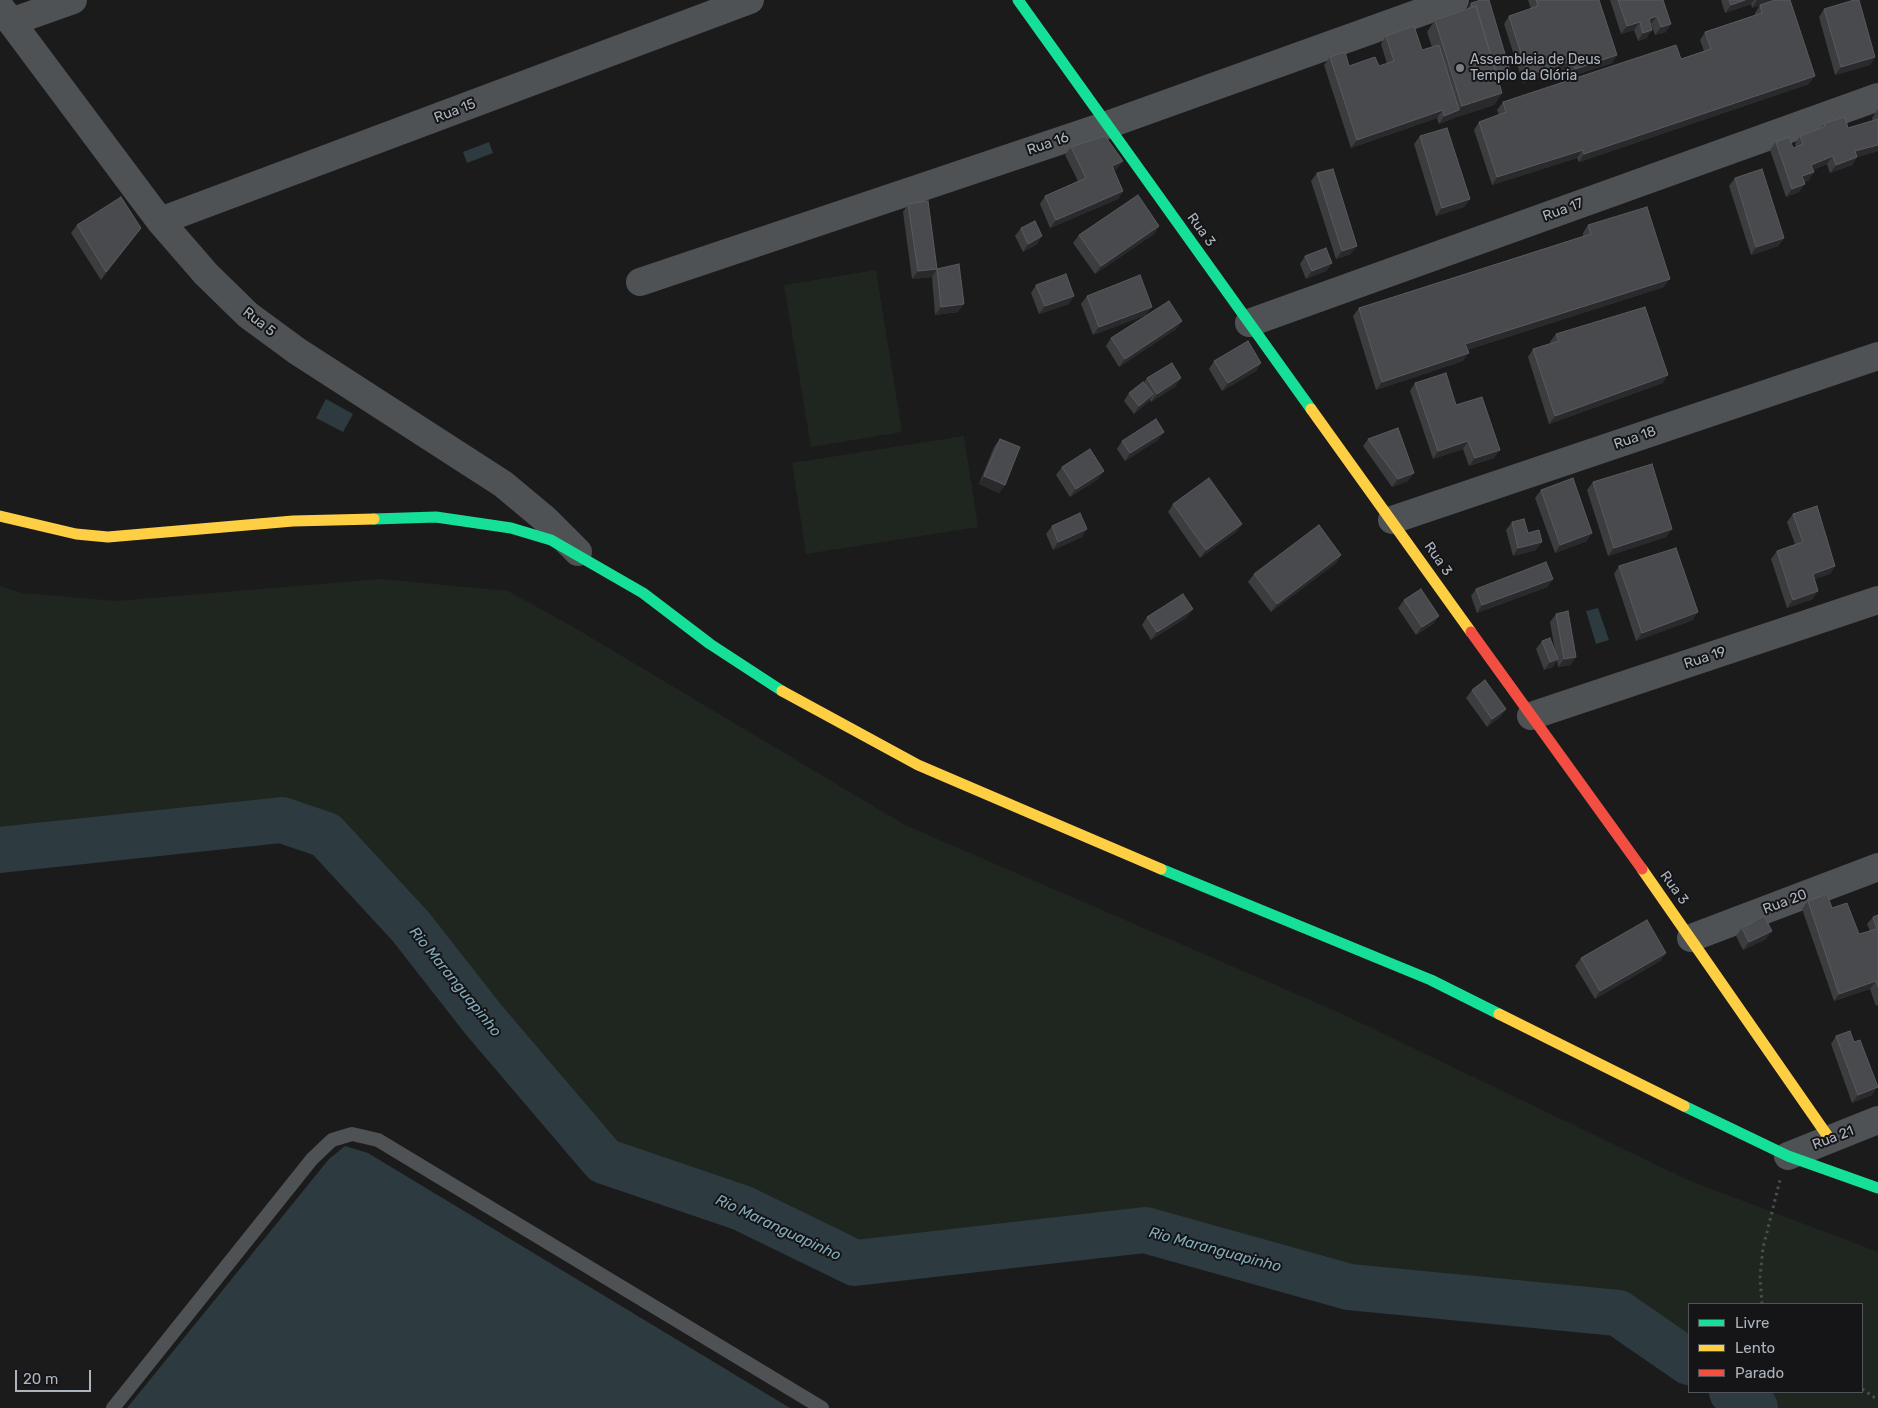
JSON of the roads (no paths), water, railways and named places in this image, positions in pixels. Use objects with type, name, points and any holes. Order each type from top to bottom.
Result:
[{"type":"street","points":[[6,15],[73,0]]},
{"type":"street","name":"Rua 15","points":[[160,221],[750,0]]},
{"type":"street","name":"Rua 3","points":[[1018,0],[1691,938],[1829,1138]]},
{"type":"street","name":"Rua 16","points":[[640,282],[1107,124],[1455,0]]},
{"type":"street","name":"Rua 5","points":[[6,15],[160,221],[206,274],[248,315],[297,351],[503,484],[545,519],[588,562]]},
{"type":"street","name":"Rua 17","points":[[1248,323],[1878,97]]},
{"type":"street","name":"Rua 18","points":[[1392,520],[1878,356]]},
{"type":"street","points":[[0,516],[76,534],[108,537],[292,521],[436,517],[511,528],[550,540],[642,593],[710,644],[786,694],[918,765],[1223,895],[1431,980],[1788,1156],[1878,1188]]},
{"type":"street","name":"Rua 19","points":[[1531,716],[1878,600]]},
{"type":"street","name":"Rua 20","points":[[1691,938],[1878,867]]},
{"type":"street","name":"Rua 21","points":[[1788,1156],[1878,1120]]},
{"type":"lane","points":[[112,1408],[312,1159],[332,1140],[352,1134],[378,1140],[822,1408]]},
{"type":"waterway","name":"Rio Maranguapinho","points":[[0,850],[282,820],[326,835],[411,927],[483,1019],[604,1161],[742,1208],[855,1263],[1145,1230],[1349,1287],[1618,1313],[1688,1361]]},
{"type":"waterway","name":"Rio Maranguapinho","points":[[1733,1393],[1755,1408]]},
{"type":"place","name":"Assembleia de Deus Templo da Glória","points":[[1460,68]]}]
